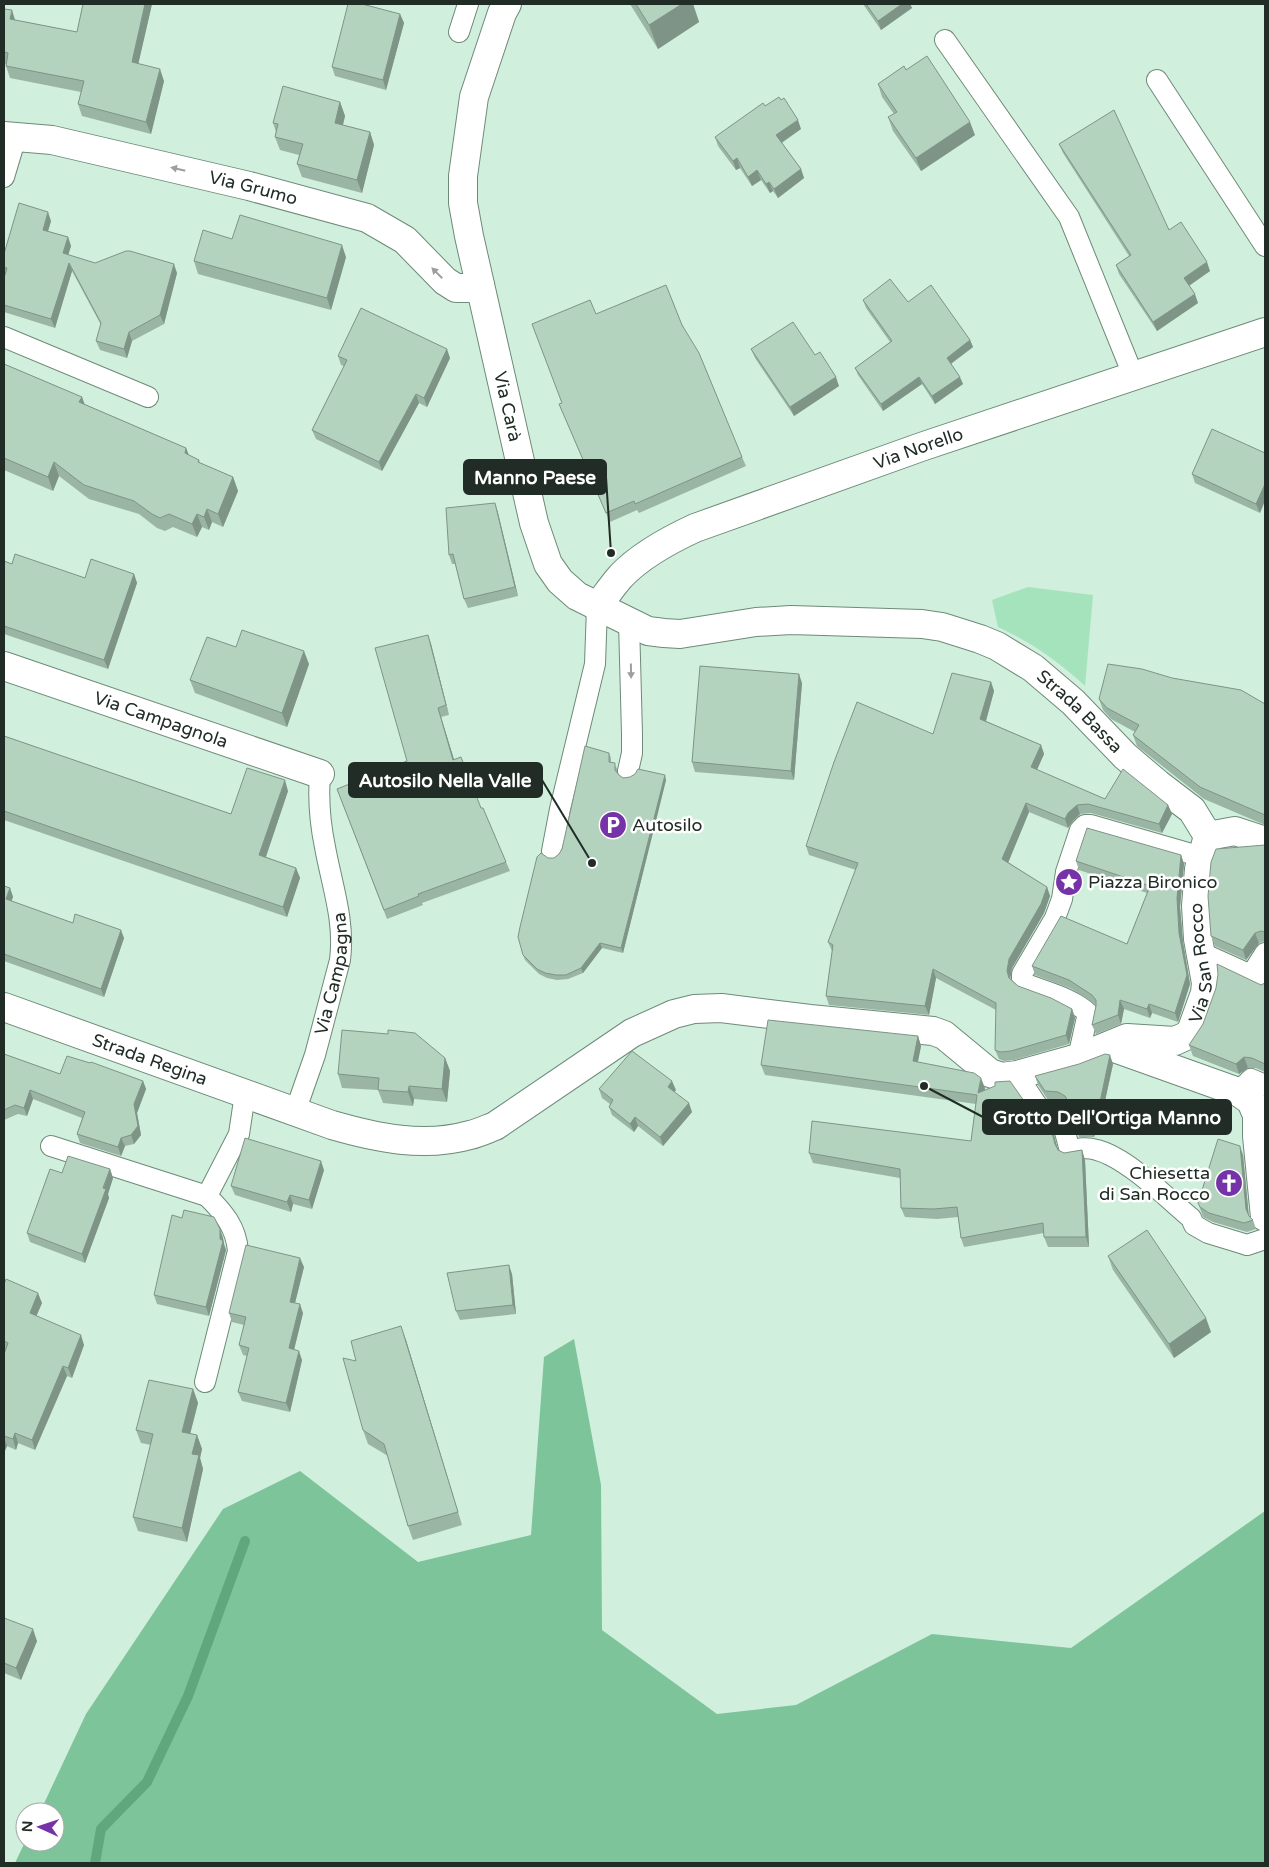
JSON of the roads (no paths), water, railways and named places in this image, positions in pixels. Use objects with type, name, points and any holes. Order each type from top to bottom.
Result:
[{"type":"street","name":"Via Carà","points":[[507,4],[502,13],[474,97],[462,176],[463,203],[534,523],[548,564],[560,581],[577,596],[648,631],[664,634],[680,634],[756,622],[791,620],[866,622]]},
{"type":"street","name":"Via Grumo","points":[[10,136],[71,144],[250,186],[367,218],[405,240],[445,281],[456,288],[469,288],[480,285]]},
{"type":"street","name":"Via Norello","points":[[597,607],[620,577],[631,567],[673,538],[695,528],[921,447],[1265,332]]},
{"type":"street","name":"Strada Bassa","points":[[866,622],[942,627],[980,639],[1016,657],[1052,683],[1125,756],[1192,810],[1205,847]]},
{"type":"street","name":"Via Campagnola","points":[[4,666],[320,774]]},
{"type":"street","points":[[1205,847],[1235,832],[1265,842]]},
{"type":"street","name":"Via San Rocco","points":[[1017,1075],[1078,1058],[1127,1038],[1176,1041],[1188,1035],[1205,993],[1206,974],[1200,952],[1197,927],[1196,889],[1205,847]]},
{"type":"street","name":"Strada Regina","points":[[4,1007],[295,1112],[365,1134],[389,1139],[418,1141],[446,1140],[470,1136],[495,1126],[632,1033],[674,1014],[694,1009],[721,1008],[933,1031],[944,1035],[990,1073],[1002,1077],[1017,1075]]},
{"type":"street","points":[[1109,1046],[1238,1092],[1251,1101],[1258,1115],[1265,1217]]},
{"type":"lane","points":[[459,32],[468,4]]},
{"type":"lane","points":[[945,40],[1069,217],[1133,375]]},
{"type":"lane","points":[[1157,80],[1265,246]]},
{"type":"lane","points":[[4,177],[10,136]]},
{"type":"lane","points":[[4,337],[148,397]]},
{"type":"lane","points":[[552,850],[595,664],[597,607]]},
{"type":"lane","points":[[628,770],[632,753],[629,622]]},
{"type":"lane","name":"Via Campagna","points":[[295,1112],[315,1055],[340,960],[342,944],[340,919],[320,814],[318,798],[320,774]]},
{"type":"lane","points":[[1078,1058],[1088,1013],[1070,1001],[1026,984],[1022,974],[1055,918],[1062,898],[1066,872],[1080,830],[1085,826],[1091,825],[1205,847]]},
{"type":"lane","points":[[1200,952],[1258,979],[1265,953]]},
{"type":"lane","points":[[1017,1075],[1041,1111],[1060,1113],[1070,1151],[1082,1148],[1098,1150],[1120,1161],[1191,1218],[1194,1224],[1208,1233],[1247,1245],[1265,1239]]},
{"type":"lane","points":[[1238,1092],[1251,1079],[1265,1085]]},
{"type":"lane","points":[[207,1196],[240,1134],[245,1094]]},
{"type":"lane","points":[[51,1146],[207,1196],[223,1213],[234,1229],[238,1250],[205,1382]]},
{"type":"waterway","points":[[95,1863],[101,1829],[147,1782],[188,1696],[245,1541]]},
{"type":"place","name":"Manno Paese","points":[[611,553]]},
{"type":"place","name":"Autosilo","points":[[613,825]]},
{"type":"place","name":"Autosilo Nella Valle","points":[[592,863]]},
{"type":"place","name":"Piazza Bironico","points":[[1069,882]]},
{"type":"place","name":"Grotto Dell'Ortiga Manno","points":[[924,1086]]},
{"type":"place","name":"Chiesetta di San Rocco","points":[[1229,1183]]}]
